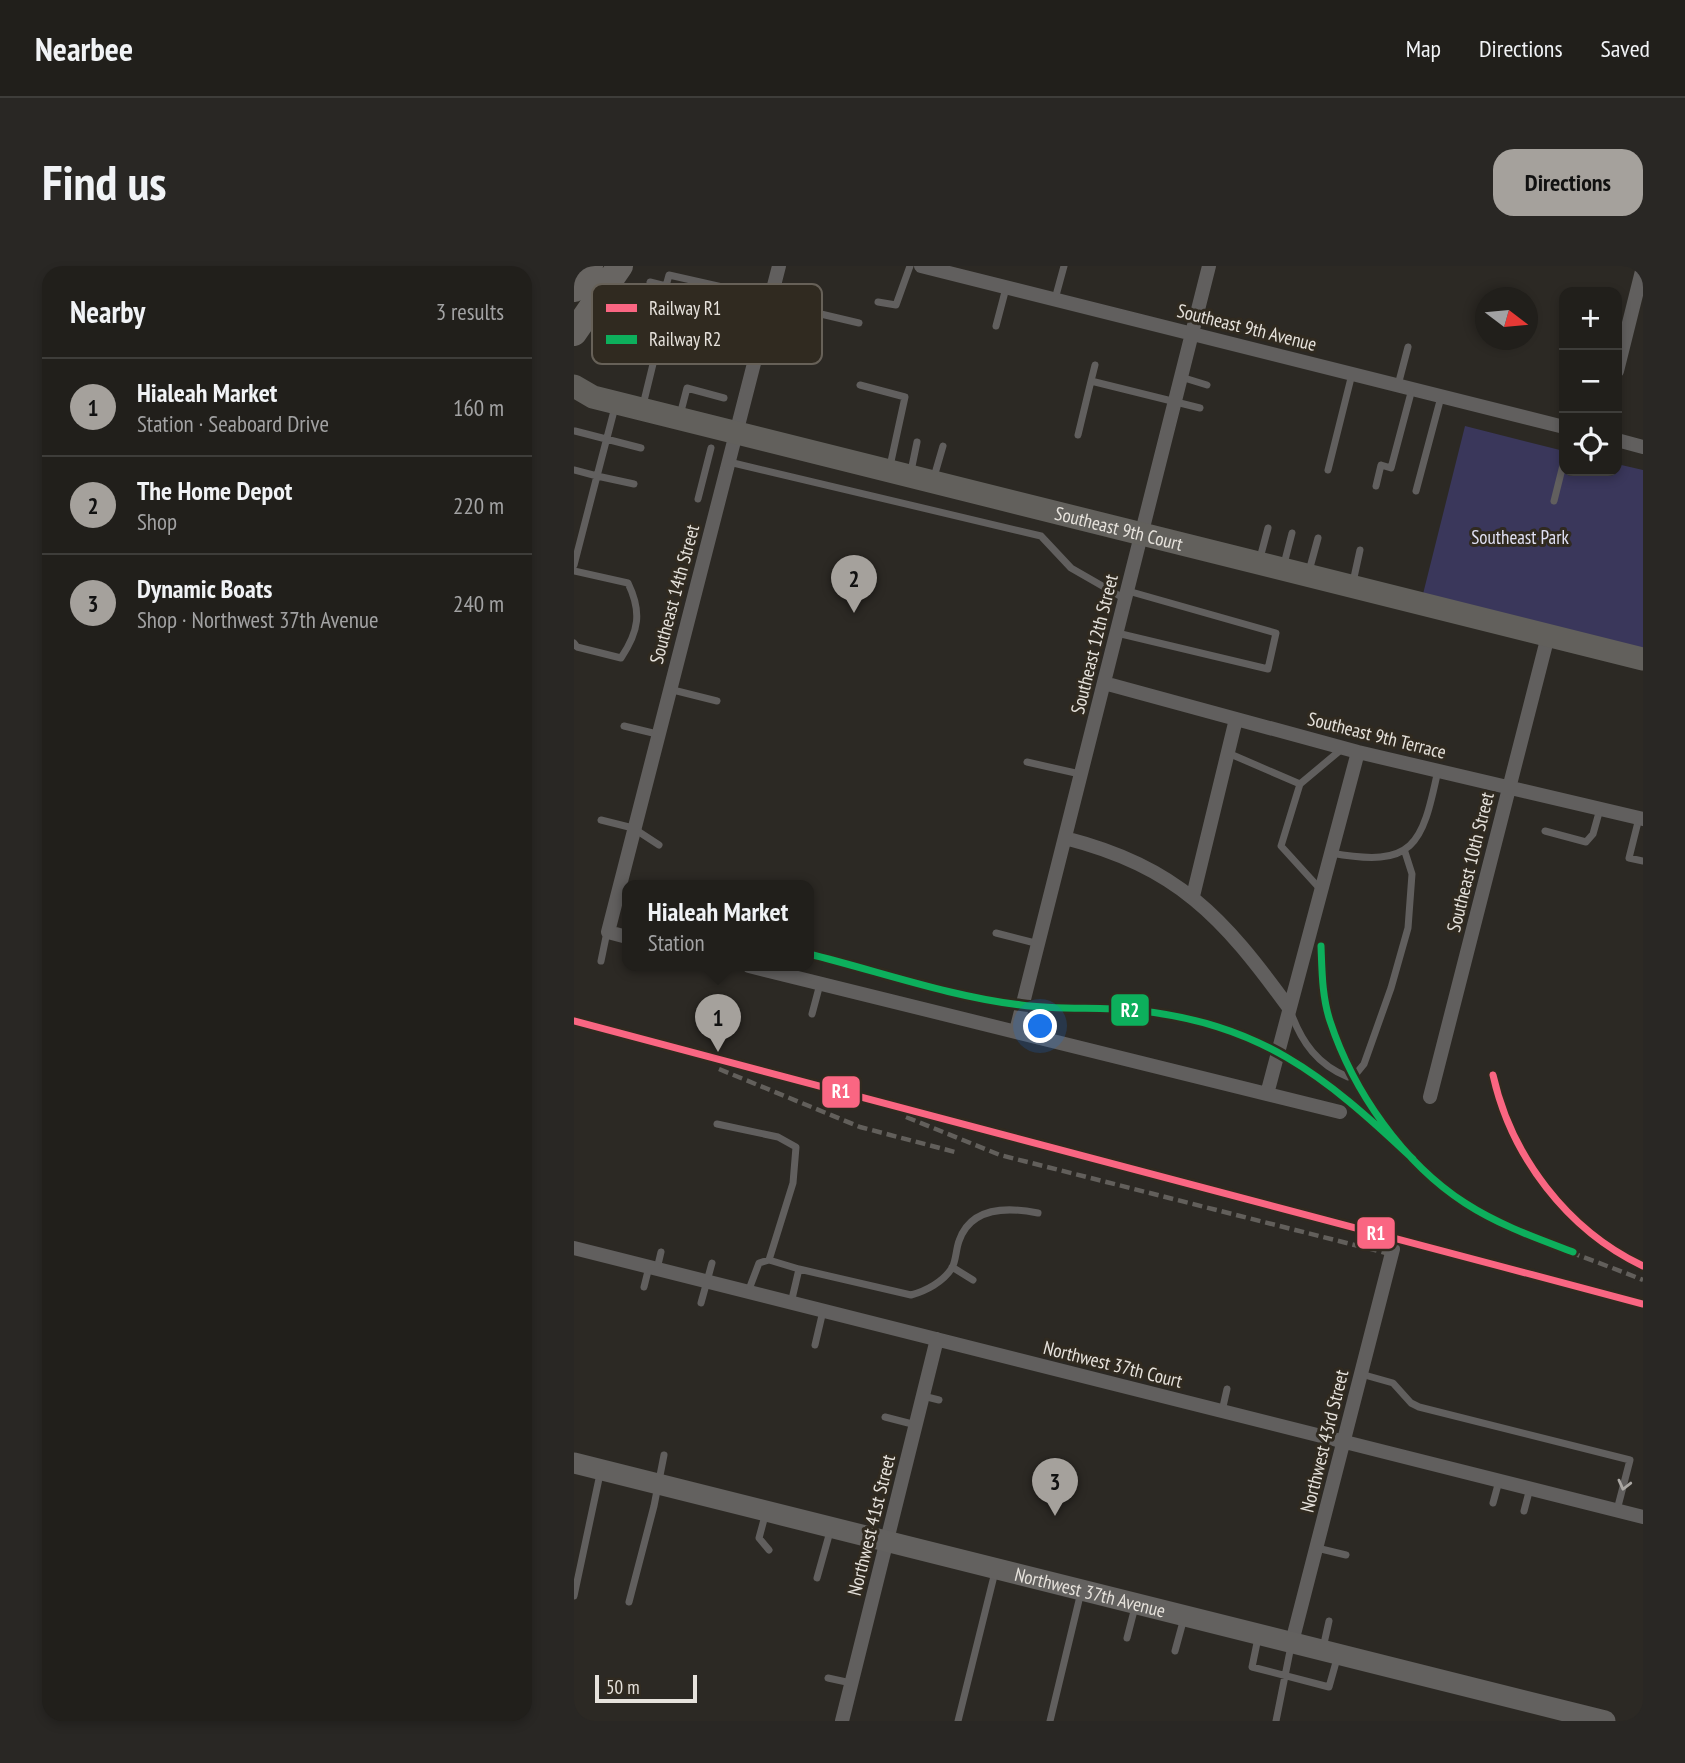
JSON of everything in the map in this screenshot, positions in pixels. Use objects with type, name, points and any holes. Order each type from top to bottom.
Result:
[{"type":"highway","points":[[574,289],[590,266]]},
{"type":"highway","points":[[608,284],[620,266]]},
{"type":"highway","points":[[574,333],[592,307]]},
{"type":"main road","name":"Southeast 9th Court","points":[[580,394],[1643,659]]},
{"type":"street","name":"Southeast 14th Street","points":[[774,284],[779,266]]},
{"type":"street","name":"Southeast 9th Avenue","points":[[921,266],[1559,426]]},
{"type":"street","name":"Southeast 12th Street","points":[[1016,1031],[1209,266]]},
{"type":"street","points":[[1622,351],[1643,267]]},
{"type":"street","name":"Southeast 14th Street","points":[[608,932],[669,688],[719,467],[736,433],[754,364]]},
{"type":"street","points":[[1622,441],[1643,447]]},
{"type":"street","name":"Southeast 10th Street","points":[[1430,1097],[1548,636]]},
{"type":"street","name":"Southeast 9th Terrace","points":[[1104,683],[1358,752],[1641,818]]},
{"type":"street","points":[[1193,895],[1236,719]]},
{"type":"street","points":[[1267,1094],[1358,752]]},
{"type":"street","points":[[1065,838],[1106,849],[1193,895],[1234,936],[1289,1008]]},
{"type":"street","points":[[608,932],[622,935]]},
{"type":"street","points":[[769,971],[1340,1112]]},
{"type":"street","name":"Northwest 37th Court","points":[[574,1248],[1643,1517]]},
{"type":"street","name":"Northwest 43rd Street","points":[[1292,1642],[1392,1249]]},
{"type":"street","name":"Northwest 41st Street","points":[[842,1721],[937,1339]]},
{"type":"street","name":"Northwest 37th Avenue","points":[[574,1463],[1605,1721]]},
{"type":"lane","points":[[878,302],[896,305],[910,266]]},
{"type":"lane","points":[[1055,299],[1064,266]]},
{"type":"lane","points":[[667,284],[669,275],[705,284]]},
{"type":"lane","points":[[650,282],[658,284]]},
{"type":"lane","points":[[996,326],[1006,287]]},
{"type":"lane","points":[[822,313],[859,323]]},
{"type":"lane","points":[[1376,486],[1381,465],[1391,468],[1405,387],[1408,347]]},
{"type":"lane","points":[[642,409],[653,364]]},
{"type":"lane","points":[[1078,435],[1095,365]]},
{"type":"lane","points":[[1328,470],[1352,373]]},
{"type":"lane","points":[[1181,377],[1207,385]]},
{"type":"lane","points":[[1091,381],[1200,408]]},
{"type":"lane","points":[[860,385],[905,397],[900,473]]},
{"type":"lane","points":[[679,418],[687,388],[724,398]]},
{"type":"lane","points":[[1416,491],[1441,396]]},
{"type":"lane","points":[[574,565],[616,402]]},
{"type":"lane","points":[[575,431],[641,448]]},
{"type":"lane","points":[[900,473],[917,442]]},
{"type":"lane","points":[[933,481],[943,446]]},
{"type":"lane","points":[[711,448],[719,467]]},
{"type":"lane","points":[[698,499],[719,467]]},
{"type":"lane","points":[[719,467],[1041,536],[1071,568],[1126,595],[1276,633],[1268,669],[1117,633]]},
{"type":"lane","points":[[574,470],[634,484]]},
{"type":"lane","points":[[1554,500],[1560,476]]},
{"type":"lane","points":[[1259,562],[1268,527]]},
{"type":"lane","points":[[1283,568],[1292,533]]},
{"type":"lane","points":[[1308,575],[1318,538]]},
{"type":"lane","points":[[1352,586],[1360,550]]},
{"type":"lane","points":[[574,571],[628,583],[640,607],[631,643],[621,658],[577,647],[574,643]]},
{"type":"lane","points":[[669,688],[717,701]]},
{"type":"lane","points":[[624,726],[657,734]]},
{"type":"lane","points":[[1321,890],[1281,846],[1300,784],[1343,748]]},
{"type":"lane","points":[[1228,753],[1300,784]]},
{"type":"lane","points":[[1027,762],[1081,775]]},
{"type":"lane","points":[[1331,853],[1383,859],[1405,852],[1421,830],[1438,770]]},
{"type":"lane","points":[[1545,831],[1586,842],[1593,834],[1601,808]]},
{"type":"lane","points":[[1641,818],[1629,858],[1643,861]]},
{"type":"lane","points":[[601,820],[633,828],[659,845]]},
{"type":"lane","points":[[1289,1008],[1307,1047],[1322,1062],[1348,1077],[1355,1075],[1364,1064],[1391,988],[1408,928],[1412,874],[1405,852]]},
{"type":"lane","points":[[601,961],[608,932]]},
{"type":"lane","points":[[996,933],[1039,944]]},
{"type":"lane","points":[[812,1014],[820,984]]},
{"type":"lane","points":[[717,1124],[778,1137],[796,1147],[793,1183],[769,1260]]},
{"type":"lane","points":[[748,1292],[759,1263],[769,1260],[911,1294],[937,1283],[952,1267],[959,1239],[968,1222],[992,1210],[1017,1209],[1038,1213]]},
{"type":"lane","points":[[644,1287],[661,1252]]},
{"type":"lane","points":[[701,1303],[712,1263]]},
{"type":"lane","points":[[952,1267],[973,1280]]},
{"type":"lane","points":[[791,1303],[799,1269]]},
{"type":"lane","points":[[815,1345],[823,1311]]},
{"type":"lane","points":[[1361,1374],[1393,1384],[1411,1403],[1419,1407],[1630,1460],[1617,1510]]},
{"type":"lane","points":[[1221,1412],[1227,1389]]},
{"type":"lane","points":[[923,1396],[939,1400]]},
{"type":"lane","points":[[885,1417],[916,1425]]},
{"type":"lane","points":[[629,1602],[664,1455]]},
{"type":"lane","points":[[574,1596],[601,1470]]},
{"type":"lane","points":[[1493,1503],[1499,1480]]},
{"type":"lane","points":[[1524,1511],[1530,1488]]},
{"type":"lane","points":[[766,1512],[759,1538],[769,1550]]},
{"type":"lane","points":[[817,1578],[832,1528]]},
{"type":"lane","points":[[1317,1548],[1346,1555]]},
{"type":"lane","points":[[958,1721],[996,1568]]},
{"type":"lane","points":[[1050,1721],[1081,1590]]},
{"type":"lane","points":[[1127,1638],[1136,1603]]},
{"type":"lane","points":[[1175,1651],[1184,1616]]},
{"type":"lane","points":[[1259,1634],[1252,1667],[1329,1687],[1329,1621]]},
{"type":"lane","points":[[1276,1721],[1292,1642]]},
{"type":"lane","points":[[828,1678],[851,1684]]},
{"type":"green space","name":"Southeast Park","points":[[1465,426],[1559,450],[1559,476],[1622,476],[1622,465],[1643,470],[1643,649],[1423,594]]},
{"type":"railway","points":[[1321,946],[1327,996],[1339,1041],[1359,1085],[1387,1127]]},
{"type":"railway","points":[[814,955],[941,990],[995,1001],[1049,1007],[1133,1010],[1218,1027],[1254,1040],[1318,1078],[1413,1159]]},
{"type":"railway","points":[[574,1021],[1643,1304]]},
{"type":"railway","points":[[719,1069],[860,1127],[955,1152]]},
{"type":"railway","points":[[1493,1075],[1513,1134],[1546,1187],[1590,1232],[1615,1251],[1643,1266]]},
{"type":"railway","points":[[906,1117],[1000,1155],[1386,1253]]},
{"type":"railway","points":[[1406,1151],[1430,1176],[1456,1197],[1485,1214],[1547,1243],[1643,1280]]},
{"type":"rail line","name":"R2","points":[[1321,946],[1325,1003],[1340,1047],[1366,1099],[1401,1146],[1442,1187],[1465,1203],[1504,1224],[1573,1252]]},
{"type":"rail line","name":"R2","points":[[814,955],[941,990],[995,1001],[1049,1007],[1133,1010],[1218,1027],[1254,1040],[1318,1078],[1413,1159]]},
{"type":"rail line","name":"R1","points":[[574,1021],[1643,1304]]},
{"type":"rail line","name":"R1","points":[[1493,1075],[1513,1134],[1546,1187],[1590,1232],[1615,1251],[1643,1266]]},
{"type":"place","name":"The Home Depot","points":[[854,613]]},
{"type":"place","name":"Hialeah Market","points":[[718,1052]]},
{"type":"place","name":"Dynamic Boats","points":[[1055,1516]]}]
